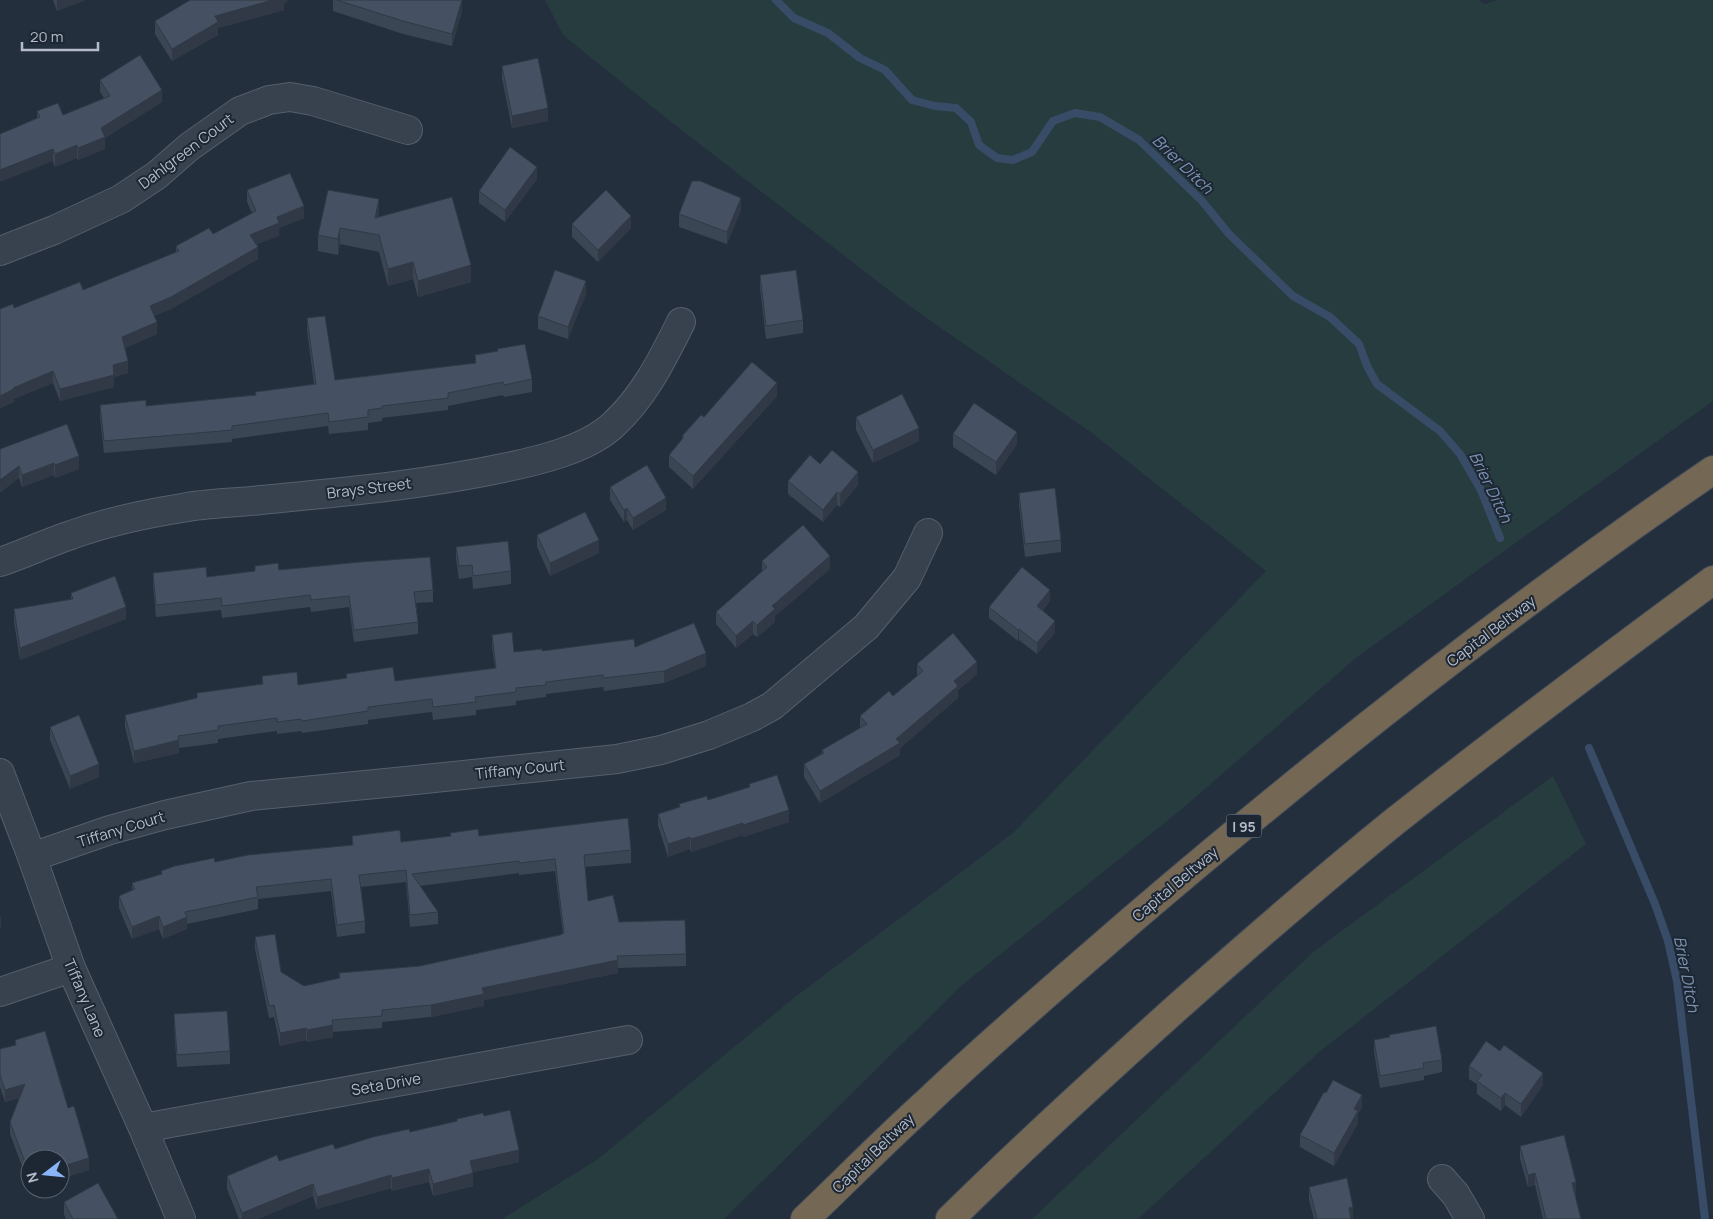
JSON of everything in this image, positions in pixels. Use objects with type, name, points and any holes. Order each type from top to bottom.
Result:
[{"type":"highway","name":"Capital Beltway","points":[[806,1219],[925,1104],[1047,994],[1220,845],[1331,754],[1500,623],[1713,470]]},
{"type":"highway","points":[[950,1219],[992,1177],[1104,1073],[1267,928],[1393,823],[1523,721],[1713,580]]},
{"type":"street","name":"Dahlgreen Court","points":[[0,251],[54,230],[121,199],[157,175],[189,147],[240,111],[269,100],[290,97],[313,101],[408,130]]},
{"type":"street","name":"Brays Street","points":[[0,562],[70,535],[117,520],[183,507],[377,488],[456,477],[524,464],[554,455],[585,443],[611,426],[650,382],[681,322]]},
{"type":"street","name":"Tiffany Court","points":[[32,857],[110,830],[165,815],[251,796],[617,759],[661,750],[709,735],[733,726],[772,706],[866,627],[907,578],[928,533]]},
{"type":"street","name":"Tiffany Lane","points":[[0,773],[71,968],[181,1219]]},
{"type":"street","points":[[0,992],[71,968]]},
{"type":"street","name":"Seta Drive","points":[[142,1128],[628,1040]]},
{"type":"street","points":[[1442,1179],[1456,1194],[1470,1219]]},
{"type":"green space","points":[[545,0],[1478,0],[1485,4],[1497,0],[1713,0],[1713,401],[1357,657],[1183,808],[961,986],[724,1219],[502,1219],[598,1159],[795,997],[1013,833],[1266,571],[1092,433],[908,305],[661,114],[563,35]]},
{"type":"green space","points":[[1553,776],[1586,844],[1319,1052],[1138,1219],[1032,1219],[1313,952]]},
{"type":"building","points":[[190,0],[273,0],[215,16],[218,22],[172,49],[155,21]]},
{"type":"building","points":[[337,0],[462,0],[452,34]]},
{"type":"building","points":[[140,55],[162,90],[101,128],[105,137],[78,148],[77,145],[55,154],[53,149],[0,170],[0,134],[40,117],[37,111],[58,103],[63,115],[110,96],[100,80]]},
{"type":"building","points":[[538,58],[548,108],[512,116],[502,66]]},
{"type":"building","points":[[510,147],[537,167],[505,210],[479,191]]},
{"type":"building","points":[[290,173],[304,206],[277,217],[279,223],[250,235],[258,247],[171,297],[150,306],[157,322],[122,337],[128,361],[113,365],[114,375],[60,389],[53,371],[13,388],[0,396],[0,309],[13,304],[14,308],[80,282],[83,290],[179,251],[176,246],[209,228],[213,234],[256,211],[247,190]]},
{"type":"building","points":[[692,181],[700,181],[741,198],[727,232],[679,214]]},
{"type":"building","points":[[328,190],[379,199],[375,218],[452,197],[471,265],[418,281],[413,262],[388,269],[379,235],[340,228],[338,239],[318,235]]},
{"type":"building","points":[[606,190],[631,216],[598,250],[572,224]]},
{"type":"building","points":[[555,270],[586,281],[568,327],[538,316]]},
{"type":"building","points":[[796,270],[803,320],[766,326],[760,275]]},
{"type":"building","points":[[325,316],[335,380],[476,363],[475,355],[525,344],[532,379],[504,385],[503,382],[448,393],[448,398],[382,406],[382,408],[368,410],[368,417],[329,422],[328,413],[232,426],[232,430],[104,441],[100,405],[146,400],[146,406],[256,395],[255,392],[316,384],[307,318]]},
{"type":"building","points":[[752,362],[777,383],[693,476],[669,455],[684,437],[682,436],[701,415],[704,417]]},
{"type":"building","points":[[902,394],[919,428],[873,450],[856,417]]},
{"type":"building","points":[[974,403],[1017,432],[996,462],[953,434]]},
{"type":"building","points":[[67,424],[79,456],[22,475],[19,466],[0,480],[0,449]]},
{"type":"building","points":[[832,450],[858,472],[840,494],[837,492],[823,510],[788,481],[810,455],[820,464]]},
{"type":"building","points":[[647,465],[666,498],[633,518],[627,508],[624,510],[610,487]]},
{"type":"building","points":[[1055,488],[1061,540],[1025,544],[1019,493]]},
{"type":"building","points":[[585,512],[599,540],[550,563],[537,535]]},
{"type":"building","points":[[803,525],[830,556],[772,606],[775,609],[757,625],[753,621],[736,636],[716,612],[767,567],[762,561]]},
{"type":"building","points":[[508,541],[511,571],[473,576],[472,565],[459,566],[456,547]]},
{"type":"building","points":[[430,557],[433,590],[414,592],[418,622],[354,630],[349,596],[311,600],[310,595],[222,606],[221,598],[156,605],[153,573],[206,567],[207,577],[255,571],[255,566],[278,563],[279,570]]},
{"type":"building","points":[[1022,567],[1050,590],[1037,606],[1055,621],[1037,643],[989,607]]},
{"type":"building","points":[[115,576],[126,607],[20,648],[14,609],[73,599],[71,593]]},
{"type":"building","points":[[694,623],[706,653],[664,671],[604,678],[603,675],[546,682],[546,685],[516,688],[516,692],[475,697],[476,702],[433,707],[432,699],[368,707],[368,711],[302,721],[301,719],[277,722],[277,718],[218,726],[218,730],[178,736],[179,740],[134,751],[125,715],[197,698],[197,693],[263,684],[262,676],[297,672],[298,685],[347,678],[346,674],[393,667],[395,681],[496,668],[492,635],[512,632],[514,652],[542,649],[542,651],[634,639],[635,647]]},
{"type":"building","points":[[953,633],[977,662],[954,681],[958,686],[896,739],[900,743],[820,791],[804,764],[824,753],[822,750],[867,724],[860,716],[889,691],[893,696],[923,671],[917,664]]},
{"type":"building","points":[[79,715],[99,764],[70,776],[50,727]]},
{"type":"building","points":[[777,775],[789,810],[743,825],[743,823],[668,844],[658,814],[680,807],[679,804],[707,796],[708,800],[750,787],[749,784]]},
{"type":"building","points":[[628,818],[631,850],[584,855],[588,901],[613,895],[619,922],[685,920],[686,954],[617,956],[618,960],[482,988],[484,994],[431,1005],[382,1010],[382,1016],[332,1020],[333,1025],[307,1030],[306,1028],[280,1033],[274,1005],[269,1006],[255,937],[275,934],[281,972],[304,986],[340,978],[339,973],[420,966],[560,935],[564,933],[555,859],[519,863],[519,861],[412,874],[438,912],[410,915],[406,870],[359,875],[365,921],[337,925],[331,879],[256,887],[258,897],[185,912],[187,917],[163,927],[159,916],[132,927],[119,896],[135,889],[132,883],[162,874],[161,871],[175,866],[214,858],[215,862],[248,855],[353,845],[352,836],[400,830],[401,842],[451,836],[450,833],[478,829],[479,836]]},
{"type":"building","points":[[227,1011],[230,1051],[177,1055],[174,1014]]},
{"type":"building","points":[[1436,1026],[1442,1060],[1423,1063],[1424,1068],[1380,1076],[1374,1040],[1390,1037],[1389,1035]]},
{"type":"building","points":[[45,1031],[68,1108],[74,1106],[89,1158],[70,1164],[70,1149],[20,1149],[10,1122],[25,1084],[5,1090],[0,1075],[0,1049],[16,1045],[15,1040]]},
{"type":"building","points":[[1486,1041],[1500,1051],[1504,1045],[1543,1073],[1521,1104],[1505,1093],[1501,1098],[1477,1081],[1482,1075],[1469,1066]]},
{"type":"building","points":[[1333,1080],[1362,1095],[1354,1109],[1358,1111],[1334,1153],[1300,1135],[1324,1092],[1326,1093]]},
{"type":"building","points":[[510,1110],[519,1150],[470,1161],[473,1173],[433,1184],[429,1169],[392,1178],[391,1175],[317,1197],[313,1184],[242,1213],[227,1176],[277,1155],[279,1161],[333,1144],[335,1149],[373,1137],[409,1129],[410,1132],[483,1113],[484,1116]]},
{"type":"building","points":[[1564,1135],[1576,1182],[1572,1183],[1581,1219],[1546,1219],[1535,1173],[1528,1175],[1520,1146]]},
{"type":"building","points":[[1347,1178],[1353,1207],[1349,1208],[1351,1219],[1317,1219],[1309,1187]]},
{"type":"building","points":[[98,1183],[118,1219],[73,1219],[64,1202]]},
{"type":"waterway","name":"Brier Ditch","points":[[776,0],[794,18],[828,33],[860,58],[885,70],[912,100],[935,106],[956,108],[971,122],[979,145],[997,158],[1013,160],[1032,152],[1053,121],[1075,113],[1100,117],[1139,140],[1202,201],[1229,234],[1293,296],[1330,317],[1359,344],[1367,366],[1377,384],[1440,431],[1460,454],[1481,490],[1500,538]]},
{"type":"waterway","name":"Brier Ditch","points":[[1589,748],[1655,904],[1668,941],[1677,981],[1705,1219]]}]
